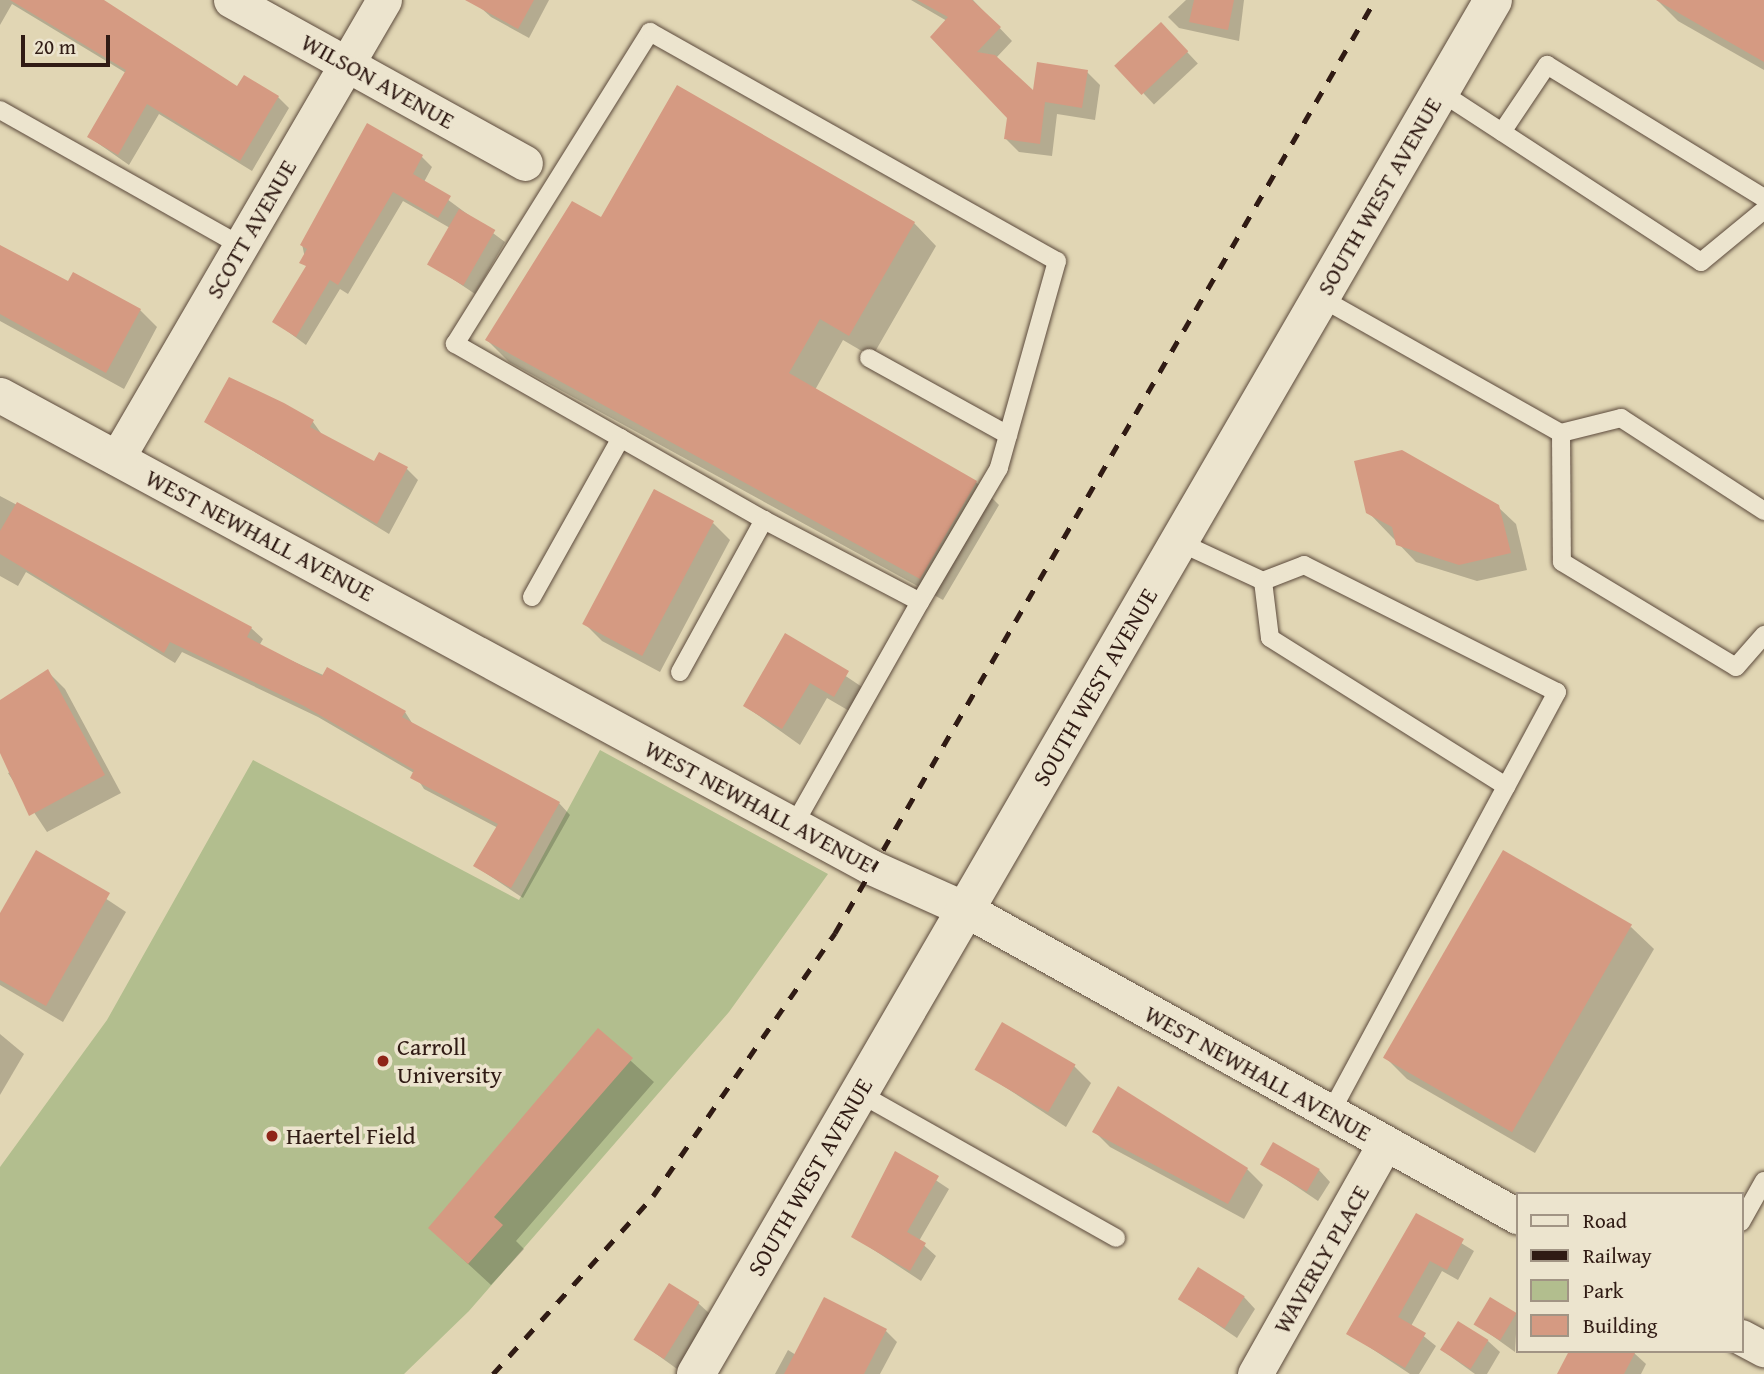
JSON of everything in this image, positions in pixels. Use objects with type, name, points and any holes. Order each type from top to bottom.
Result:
[{"type":"street","name":"WILSON AVENUE","points":[[231,0],[525,163]]},
{"type":"street","name":"SCOTT AVENUE","points":[[117,458],[384,0]]},
{"type":"street","name":"SOUTH WEST AVENUE","points":[[696,1374],[1493,0]]},
{"type":"street","name":"WEST NEWHALL AVENUE","points":[[0,395],[794,825],[965,909],[1516,1215]]},
{"type":"street","name":"WAVERLY PLACE","points":[[1255,1374],[1385,1143]]},
{"type":"street","points":[[1743,1337],[1764,1349]]},
{"type":"lane","points":[[794,825],[999,468],[1058,261],[650,32],[455,344],[764,520],[920,603]]},
{"type":"lane","points":[[1502,132],[1547,65],[1764,198]]},
{"type":"lane","points":[[1439,91],[1701,262],[1764,210]]},
{"type":"lane","points":[[0,110],[241,246]]},
{"type":"lane","points":[[1321,298],[1562,433],[1621,418],[1764,511]]},
{"type":"lane","points":[[869,358],[1008,435]]},
{"type":"lane","points":[[1562,433],[1562,562],[1736,667],[1764,635]]},
{"type":"lane","points":[[532,597],[621,438]]},
{"type":"lane","points":[[680,672],[764,520]]},
{"type":"lane","points":[[1179,541],[1263,581],[1304,565],[1557,692],[1331,1112]]},
{"type":"lane","points":[[1263,581],[1270,639],[1506,786]]},
{"type":"lane","points":[[859,1093],[1116,1238]]},
{"type":"lane","points":[[1743,1218],[1764,1181]]},
{"type":"green space","name":"Carroll University","points":[[600,750],[828,874],[729,1012],[469,1311],[404,1374],[0,1374],[0,1167],[107,1020],[253,760],[519,900]]},
{"type":"building","points":[[10,0],[104,0],[237,86],[244,75],[279,96],[240,161],[147,104],[118,155],[87,137],[126,70]]},
{"type":"building","points":[[465,0],[534,0],[518,29]]},
{"type":"building","points":[[917,0],[972,0],[1001,27],[977,52],[995,55],[1033,90],[1037,62],[1088,70],[1082,108],[1045,102],[1040,144],[1004,139],[1007,118],[930,37],[948,17]]},
{"type":"building","points":[[1194,0],[1234,0],[1228,30],[1189,22]]},
{"type":"building","points":[[1656,0],[1764,0],[1764,62]]},
{"type":"building","points":[[1161,22],[1188,51],[1141,95],[1114,66]]},
{"type":"building","points":[[677,85],[915,222],[849,336],[820,319],[789,373],[977,481],[920,579],[485,340],[572,201],[601,217]]},
{"type":"building","points":[[367,123],[423,155],[413,174],[451,196],[438,218],[393,192],[338,285],[330,280],[296,337],[272,322],[306,266],[299,263],[307,249],[300,245]]},
{"type":"building","points":[[459,209],[495,230],[463,285],[427,264]]},
{"type":"building","points":[[0,245],[68,281],[73,272],[141,309],[106,373],[0,314]]},
{"type":"building","points":[[229,377],[314,420],[310,427],[374,461],[379,452],[408,467],[377,524],[204,422]]},
{"type":"building","points":[[1402,450],[1499,505],[1511,553],[1459,565],[1396,545],[1392,527],[1366,513],[1354,461]]},
{"type":"building","points":[[654,489],[714,521],[642,656],[582,624]]},
{"type":"building","points":[[17,502],[252,627],[247,637],[322,676],[327,667],[406,711],[402,717],[560,802],[511,888],[473,866],[498,824],[410,778],[414,770],[304,706],[170,642],[164,653],[0,554],[0,531]]},
{"type":"building","points":[[785,633],[849,671],[834,697],[810,683],[782,729],[743,706]]},
{"type":"building","points":[[48,669],[105,775],[29,816],[0,753],[0,700]]},
{"type":"building","points":[[36,850],[110,893],[46,1006],[0,980],[0,913]]},
{"type":"building","points":[[1503,850],[1632,925],[1512,1132],[1383,1058]]},
{"type":"building","points":[[1002,1022],[1076,1064],[1048,1112],[974,1070]]},
{"type":"building","points":[[598,1028],[633,1058],[494,1217],[503,1225],[468,1264],[428,1228]]},
{"type":"building","points":[[1118,1086],[1248,1168],[1228,1204],[1092,1132]]},
{"type":"building","points":[[1273,1142],[1320,1169],[1307,1192],[1260,1165]]},
{"type":"building","points":[[895,1151],[939,1176],[907,1232],[926,1243],[910,1271],[851,1237]]},
{"type":"building","points":[[1416,1213],[1464,1239],[1447,1270],[1430,1261],[1398,1317],[1426,1333],[1405,1368],[1346,1334]]},
{"type":"building","points":[[1198,1267],[1245,1296],[1225,1328],[1178,1299]]},
{"type":"building","points":[[669,1283],[700,1302],[664,1359],[633,1340]]},
{"type":"building","points":[[824,1297],[887,1329],[864,1374],[784,1374]]},
{"type":"building","points":[[1490,1297],[1516,1313],[1500,1340],[1474,1324]]},
{"type":"building","points":[[1458,1321],[1489,1340],[1471,1369],[1440,1350]]},
{"type":"building","points":[[1568,1353],[1635,1353],[1624,1374],[1557,1374]]},
{"type":"railway","points":[[493,1374],[653,1196],[835,933],[1375,0]]},
{"type":"place","name":"Carroll University","points":[[383,1061]]},
{"type":"place","name":"Haertel Field","points":[[272,1136]]}]
